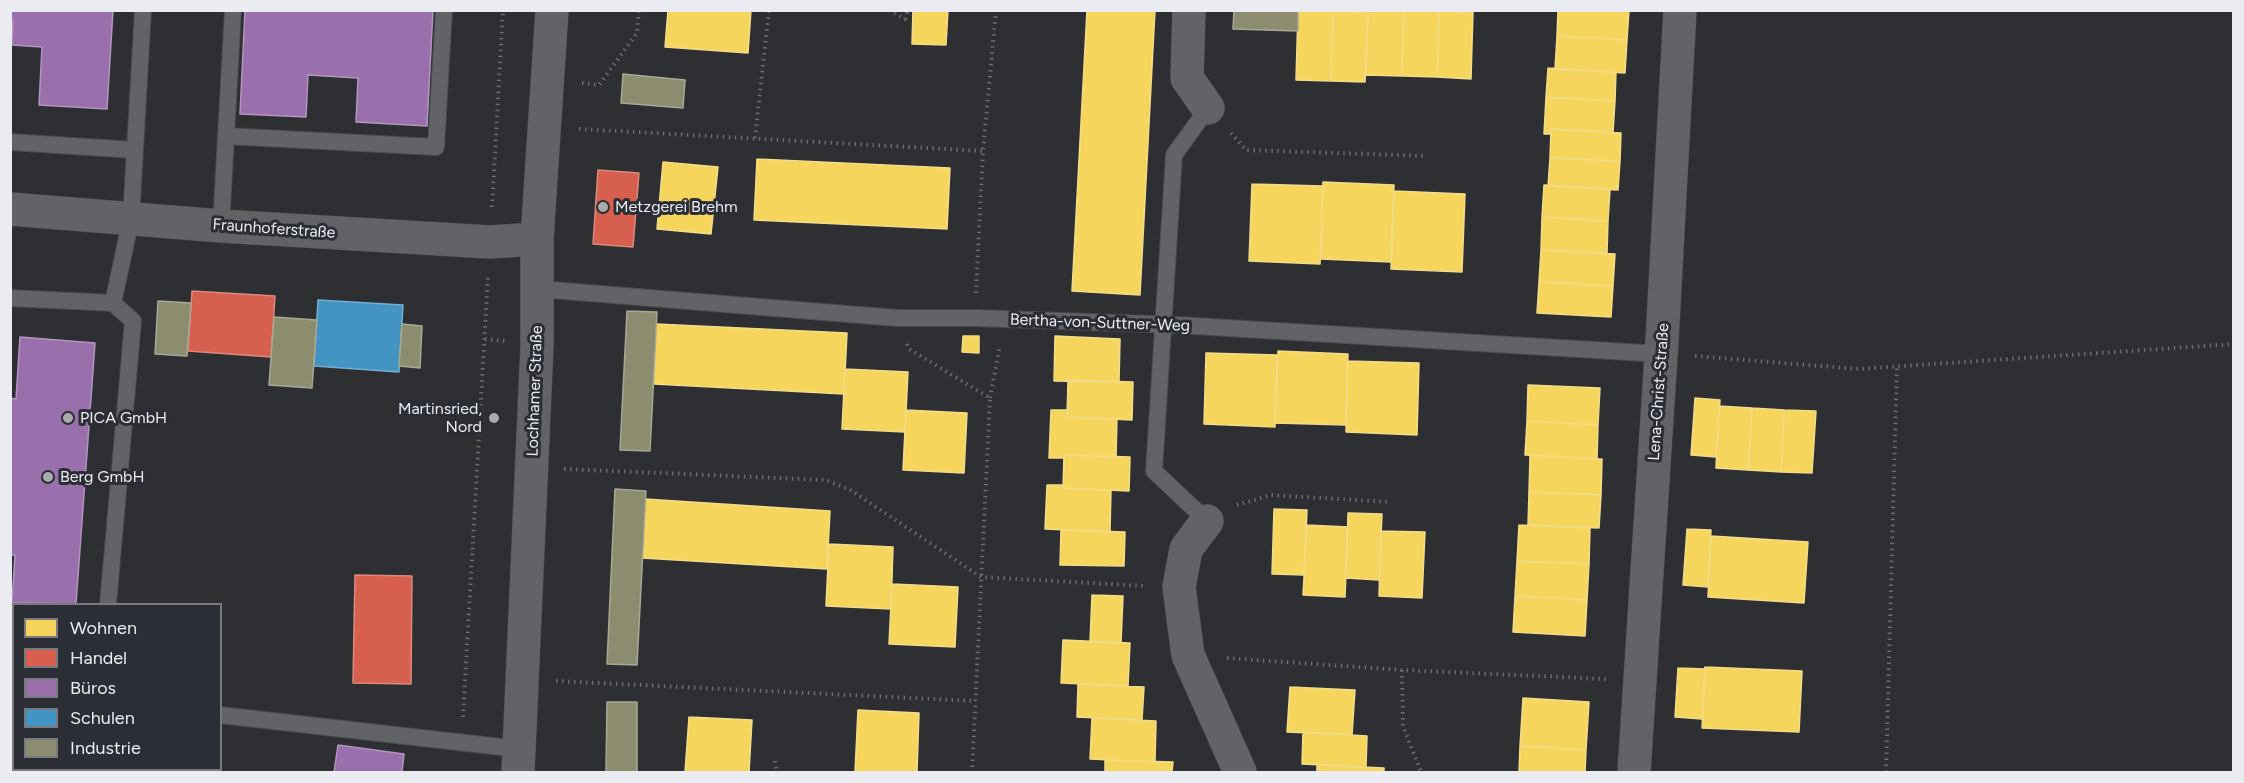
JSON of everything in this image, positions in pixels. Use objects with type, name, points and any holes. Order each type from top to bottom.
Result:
[{"type":"street","name":"Lochhamer Straße","points":[[519,761],[539,289],[537,238],[552,10]]},
{"type":"street","points":[[1189,10],[1187,78],[1208,108]]},
{"type":"street","name":"Lena-Christ-Straße","points":[[1634,772],[1680,10]]},
{"type":"street","name":"Fraunhoferstraße","points":[[10,209],[221,226],[490,242],[537,238]]},
{"type":"street","points":[[1207,521],[1186,549],[1179,587],[1188,655],[1240,772]]},
{"type":"lane","points":[[113,303],[131,219],[143,10]]},
{"type":"lane","points":[[221,226],[233,10]]},
{"type":"lane","points":[[226,136],[436,147],[444,10]]},
{"type":"lane","points":[[1207,521],[1154,471],[1174,155],[1208,108]]},
{"type":"lane","points":[[10,142],[135,150]]},
{"type":"lane","name":"Bertha-von-Suttner-Weg","points":[[539,289],[897,318],[975,318],[1163,325],[1661,354]]},
{"type":"lane","points":[[10,298],[113,303],[133,321],[108,603]]},
{"type":"lane","points":[[222,715],[461,743],[519,761]]},
{"type":"path","points":[[461,743],[503,10]]},
{"type":"path","points":[[548,81],[599,85],[637,33],[639,10]]},
{"type":"path","points":[[755,138],[769,10]]},
{"type":"path","points":[[889,10],[905,19],[908,10]]},
{"type":"path","points":[[975,318],[983,151],[996,10]]},
{"type":"path","points":[[1208,108],[1246,150],[1427,156]]},
{"type":"path","points":[[545,128],[983,151]]},
{"type":"path","points":[[897,318],[909,349],[990,398]]},
{"type":"path","points":[[972,772],[990,398],[1005,319]]},
{"type":"path","points":[[1661,354],[1858,369],[2234,344]]},
{"type":"path","points":[[1886,772],[1897,367]]},
{"type":"path","points":[[532,468],[825,480],[849,489],[981,577],[1080,584],[1179,587]]},
{"type":"path","points":[[1207,521],[1236,505],[1270,495],[1390,502]]},
{"type":"path","points":[[1188,655],[1402,670],[1640,680]]},
{"type":"path","points":[[1402,670],[1403,726],[1421,772]]},
{"type":"path","points":[[522,679],[975,701]]},
{"type":"path","points":[[775,761],[777,772]]},
{"type":"building: Wohnen","points":[[668,10],[751,10],[748,53],[665,47]]},
{"type":"building: Wohnen","points":[[913,10],[948,10],[946,45],[912,44]]},
{"type":"building: Wohnen","points":[[1087,10],[1155,10],[1140,295],[1072,291]]},
{"type":"building: Wohnen","points":[[1298,10],[1333,11],[1331,81],[1296,80]]},
{"type":"building: Wohnen","points":[[1368,10],[1404,10],[1402,76],[1366,75]]},
{"type":"building: Wohnen","points":[[1404,10],[1439,11],[1437,77],[1402,76]]},
{"type":"building: Wohnen","points":[[1558,10],[1629,10],[1627,40],[1557,36]]},
{"type":"building: Wohnen","points":[[1333,11],[1368,12],[1365,82],[1331,81]]},
{"type":"building: Wohnen","points":[[1439,11],[1473,12],[1471,79],[1437,77]]},
{"type":"building: Wohnen","points":[[1557,36],[1627,40],[1625,73],[1555,69]]},
{"type":"building: Wohnen","points":[[1548,68],[1616,72],[1615,101],[1546,97]]},
{"type":"building: Wohnen","points":[[1546,97],[1615,101],[1613,132],[1551,129],[1551,134],[1544,134]]},
{"type":"building: Wohnen","points":[[1551,129],[1621,133],[1620,161],[1550,158]]},
{"type":"building: Wohnen","points":[[1550,158],[1620,161],[1618,190],[1548,186]]},
{"type":"building: Wohnen","points":[[757,159],[950,168],[947,229],[754,220]]},
{"type":"building: Wohnen","points":[[663,162],[718,167],[711,234],[657,229]]},
{"type":"building: Wohnen","points":[[1323,182],[1394,185],[1391,262],[1321,259]]},
{"type":"building: Wohnen","points":[[1252,184],[1323,186],[1320,264],[1249,261]]},
{"type":"building: Wohnen","points":[[1544,185],[1610,189],[1608,221],[1542,217]]},
{"type":"building: Wohnen","points":[[1394,191],[1465,194],[1462,272],[1391,269]]},
{"type":"building: Wohnen","points":[[1542,217],[1608,221],[1607,253],[1541,250]]},
{"type":"building: Wohnen","points":[[1541,250],[1615,254],[1613,286],[1539,282]]},
{"type":"building: Wohnen","points":[[1539,282],[1613,286],[1611,317],[1537,313]]},
{"type":"building: Wohnen","points":[[656,324],[847,333],[844,394],[654,384]]},
{"type":"building: Wohnen","points":[[963,336],[979,336],[979,353],[962,352]]},
{"type":"building: Wohnen","points":[[1055,336],[1120,339],[1119,382],[1054,381]]},
{"type":"building: Wohnen","points":[[1278,351],[1348,354],[1346,425],[1275,423]]},
{"type":"building: Wohnen","points":[[1206,353],[1277,355],[1275,427],[1204,424]]},
{"type":"building: Wohnen","points":[[1348,361],[1419,363],[1417,435],[1346,432]]},
{"type":"building: Wohnen","points":[[845,369],[908,372],[905,432],[842,429]]},
{"type":"building: Wohnen","points":[[1068,380],[1133,382],[1132,420],[1067,417]]},
{"type":"building: Wohnen","points":[[1528,385],[1600,388],[1598,425],[1527,421]]},
{"type":"building: Wohnen","points":[[1695,398],[1720,400],[1716,457],[1691,455]]},
{"type":"building: Wohnen","points":[[1719,406],[1752,408],[1748,470],[1716,468]]},
{"type":"building: Wohnen","points":[[1752,408],[1784,410],[1781,472],[1748,470]]},
{"type":"building: Wohnen","points":[[906,410],[967,413],[964,473],[903,470]]},
{"type":"building: Wohnen","points":[[1051,410],[1068,410],[1067,417],[1117,419],[1116,457],[1064,455],[1064,458],[1049,458]]},
{"type":"building: Wohnen","points":[[1784,410],[1816,411],[1812,473],[1781,472]]},
{"type":"building: Wohnen","points":[[1527,421],[1598,425],[1597,459],[1525,455]]},
{"type":"building: Wohnen","points":[[1064,455],[1130,457],[1129,491],[1063,488]]},
{"type":"building: Wohnen","points":[[1530,455],[1602,459],[1601,495],[1529,492]]},
{"type":"building: Wohnen","points":[[1047,485],[1111,490],[1110,532],[1045,529]]},
{"type":"building: Wohnen","points":[[1529,492],[1601,495],[1599,528],[1528,525]]},
{"type":"building: Wohnen","points":[[645,499],[830,511],[827,569],[642,558]]},
{"type":"building: Wohnen","points":[[1274,509],[1307,510],[1304,575],[1272,574]]},
{"type":"building: Wohnen","points":[[1348,513],[1382,514],[1379,580],[1346,578]]},
{"type":"building: Wohnen","points":[[1307,525],[1348,527],[1345,597],[1303,595]]},
{"type":"building: Wohnen","points":[[1519,525],[1590,528],[1589,564],[1517,561]]},
{"type":"building: Wohnen","points":[[1687,529],[1711,530],[1708,587],[1683,585]]},
{"type":"building: Wohnen","points":[[1061,530],[1125,532],[1124,566],[1060,565]]},
{"type":"building: Wohnen","points":[[1381,531],[1425,532],[1422,598],[1379,596]]},
{"type":"building: Wohnen","points":[[1711,536],[1808,542],[1804,603],[1708,597]]},
{"type":"building: Wohnen","points":[[829,544],[893,547],[891,609],[826,606]]},
{"type":"building: Wohnen","points":[[1517,561],[1589,564],[1587,600],[1515,596]]},
{"type":"building: Wohnen","points":[[892,584],[958,587],[955,647],[889,644]]},
{"type":"building: Wohnen","points":[[1092,595],[1123,596],[1121,643],[1090,642]]},
{"type":"building: Wohnen","points":[[1515,596],[1587,600],[1585,636],[1513,632]]},
{"type":"building: Wohnen","points":[[1063,640],[1130,643],[1128,686],[1061,683]]},
{"type":"building: Wohnen","points":[[1705,667],[1802,671],[1799,732],[1702,728]]},
{"type":"building: Wohnen","points":[[1678,668],[1705,669],[1702,719],[1675,717]]},
{"type":"building: Wohnen","points":[[1078,684],[1144,687],[1142,720],[1077,717]]},
{"type":"building: Wohnen","points":[[1290,687],[1355,690],[1352,735],[1287,732]]},
{"type":"building: Wohnen","points":[[1523,698],[1589,702],[1586,750],[1520,746]]},
{"type":"building: Wohnen","points":[[858,710],[919,713],[917,772],[855,772]]},
{"type":"building: Wohnen","points":[[689,717],[752,720],[749,772],[685,772]]},
{"type":"building: Wohnen","points":[[1092,718],[1156,721],[1155,762],[1090,759]]},
{"type":"building: Wohnen","points":[[1303,732],[1367,736],[1366,767],[1302,764]]},
{"type":"building: Wohnen","points":[[1520,746],[1586,750],[1585,772],[1519,772]]},
{"type":"building: Wohnen","points":[[1105,760],[1173,762],[1172,772],[1105,772]]},
{"type":"building: Wohnen","points":[[1317,765],[1384,768],[1384,772],[1317,772]]},
{"type":"building: Handel","points":[[598,170],[639,173],[633,247],[593,244]]},
{"type":"building: Handel","points":[[192,291],[275,296],[271,357],[188,351]]},
{"type":"building: Handel","points":[[355,575],[412,576],[411,684],[353,683]]},
{"type":"building: Büros","points":[[10,10],[113,10],[107,109],[39,105],[42,47],[12,45],[13,19],[10,19]]},
{"type":"building: Büros","points":[[245,10],[433,10],[427,126],[356,122],[358,78],[308,75],[306,117],[240,114]]},
{"type":"building: Büros","name":"Berg GmbH","points":[[20,337],[95,343],[76,603],[12,603],[15,555],[10,555],[10,398],[16,399]]},
{"type":"building: Büros","points":[[10,698],[12,698],[12,771],[150,771],[150,772],[10,772]]},
{"type":"building: Büros","points":[[338,745],[404,754],[402,772],[334,772]]},
{"type":"building: Schulen","points":[[318,300],[403,305],[399,372],[314,366]]},
{"type":"building: Industrie","points":[[1234,10],[1298,10],[1298,31],[1233,29]]},
{"type":"building: Industrie","points":[[623,74],[685,80],[683,108],[621,103]]},
{"type":"building: Industrie","points":[[158,301],[191,303],[187,356],[155,354]]},
{"type":"building: Industrie","points":[[627,311],[657,312],[650,451],[620,450]]},
{"type":"building: Industrie","points":[[274,317],[317,320],[312,388],[269,385]]},
{"type":"building: Industrie","points":[[402,324],[422,326],[420,368],[399,366]]},
{"type":"building: Industrie","points":[[615,489],[646,491],[637,665],[607,664]]},
{"type":"building: Industrie","points":[[607,702],[637,702],[637,772],[606,772]]},
{"type":"place","name":"Metzgerei Brehm","points":[[603,207]]},
{"type":"place","name":"PICA GmbH","points":[[68,418]]},
{"type":"place","name":"Martinsried, Nord","points":[[494,418]]},
{"type":"place","name":"Berg GmbH","points":[[48,477]]}]
